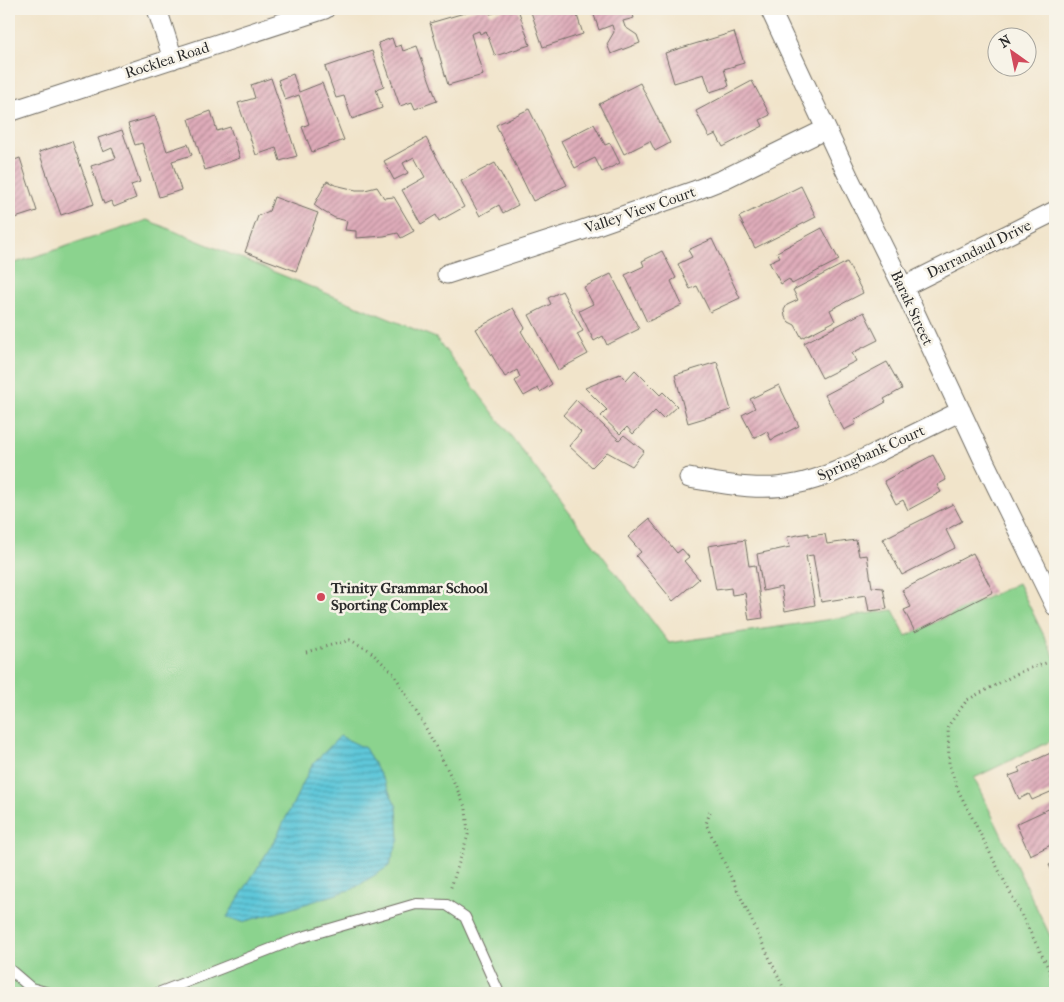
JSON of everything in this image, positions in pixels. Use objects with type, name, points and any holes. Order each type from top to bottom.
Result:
[{"type":"street","points":[[157,9],[173,58]]},
{"type":"street","name":"Rocklea Road","points":[[9,112],[325,9]]},
{"type":"street","name":"Barak Street","points":[[770,9],[1055,606]]},
{"type":"street","name":"Valley View Court","points":[[447,274],[574,233],[694,191],[724,179],[826,129]]},
{"type":"street","name":"Darrandaul Drive","points":[[903,287],[1055,211]]},
{"type":"street","name":"Springbank Court","points":[[689,478],[737,486],[769,487],[796,484],[829,474],[961,412]]},
{"type":"lane","points":[[158,993],[299,938],[416,904],[447,905],[465,917],[499,993]]},
{"type":"lane","points":[[9,969],[31,988],[49,993]]},
{"type":"path","points":[[306,652],[350,640],[369,650],[394,674],[427,730],[466,809],[468,835],[452,882],[447,905]]},
{"type":"path","points":[[1055,660],[1022,670],[967,700],[948,726],[949,764],[958,790],[1048,967],[1055,985]]},
{"type":"path","points":[[710,812],[706,824],[786,993]]},
{"type":"green space","name":"Trinity Grammar School Sporting Complex","points":[[147,220],[436,338],[669,643],[893,610],[906,636],[1018,583],[1055,658],[1055,739],[974,778],[1055,946],[1055,993],[9,993],[9,265]]},
{"type":"water","points":[[340,736],[365,748],[397,807],[399,839],[389,866],[353,889],[242,922],[227,917],[276,838],[312,765]]},
{"type":"building","points":[[478,9],[488,9],[490,14],[507,9],[518,9],[530,45],[495,56],[486,31],[480,34],[479,31],[471,34],[483,75],[448,85],[430,23]]},
{"type":"building","points":[[530,9],[575,9],[583,34],[543,47]]},
{"type":"building","points":[[592,9],[631,9],[634,18],[623,21],[625,27],[637,35],[640,43],[611,54],[607,44],[614,32],[612,25],[599,30]]},
{"type":"building","points":[[734,32],[744,63],[724,69],[729,86],[710,92],[704,74],[674,83],[665,53]]},
{"type":"building","points":[[392,38],[395,47],[401,45],[403,51],[417,46],[437,101],[415,109],[412,102],[400,106],[378,43]]},
{"type":"building","points":[[372,51],[384,86],[376,89],[382,108],[352,119],[344,96],[336,98],[325,67]]},
{"type":"building","points":[[293,74],[299,92],[322,83],[344,140],[312,152],[302,127],[309,124],[299,95],[285,100],[278,80]]},
{"type":"building","points":[[271,78],[297,156],[280,161],[276,148],[256,155],[238,103],[255,98],[251,85]]},
{"type":"building","points":[[752,81],[770,115],[760,120],[763,126],[723,147],[716,134],[709,137],[696,111]]},
{"type":"building","points":[[640,83],[670,143],[655,151],[650,141],[624,154],[599,104]]},
{"type":"building","points":[[529,109],[567,185],[533,201],[496,125]]},
{"type":"building","points":[[211,111],[217,131],[230,127],[240,158],[205,170],[189,119]]},
{"type":"building","points":[[155,116],[167,151],[188,144],[192,155],[172,161],[181,190],[159,197],[142,143],[135,145],[128,124]]},
{"type":"building","points":[[594,124],[605,145],[610,143],[620,163],[602,172],[595,158],[575,168],[561,141]]},
{"type":"building","points":[[122,130],[140,182],[131,185],[136,198],[114,207],[111,201],[104,204],[91,166],[116,158],[112,148],[103,152],[98,138]]},
{"type":"building","points":[[426,138],[464,207],[439,221],[436,215],[421,224],[402,190],[425,177],[414,157],[403,163],[408,173],[394,180],[384,161]]},
{"type":"building","points":[[72,141],[94,204],[61,215],[39,152]]},
{"type":"building","points":[[20,158],[37,211],[9,220],[9,162]]},
{"type":"building","points":[[495,163],[518,205],[503,213],[499,205],[480,216],[461,181]]},
{"type":"building","points":[[327,181],[356,190],[377,187],[384,198],[394,197],[414,231],[401,238],[398,233],[356,238],[356,231],[345,230],[347,221],[335,218],[314,205]]},
{"type":"building","points":[[801,186],[816,217],[755,248],[739,217]]},
{"type":"building","points":[[274,197],[318,213],[296,271],[245,252],[258,216],[269,211]]},
{"type":"building","points":[[822,228],[839,260],[792,284],[789,279],[781,284],[769,262],[780,257],[777,252]]},
{"type":"building","points":[[712,239],[740,298],[710,312],[697,286],[690,289],[678,264],[692,257],[688,250]]},
{"type":"building","points":[[662,251],[676,278],[671,281],[682,305],[647,322],[625,275],[644,266],[642,261]]},
{"type":"building","points":[[847,262],[863,293],[830,310],[835,321],[802,338],[795,325],[785,317],[784,310],[787,305],[798,300],[793,290]]},
{"type":"building","points":[[611,274],[639,329],[607,345],[603,336],[594,341],[579,311],[593,304],[584,287]]},
{"type":"building","points":[[562,291],[583,331],[577,334],[588,354],[558,370],[529,315],[551,304],[548,298]]},
{"type":"building","points":[[513,308],[525,328],[521,331],[552,384],[540,392],[538,388],[524,396],[515,381],[520,377],[517,370],[505,377],[476,329]]},
{"type":"building","points":[[864,312],[878,340],[852,353],[856,361],[822,378],[804,343]]},
{"type":"building","points":[[717,362],[731,410],[688,423],[675,375]]},
{"type":"building","points":[[887,362],[902,389],[884,399],[886,402],[854,420],[856,424],[844,430],[825,395]]},
{"type":"building","points":[[635,370],[660,395],[663,392],[677,406],[663,419],[655,411],[633,434],[627,427],[620,434],[601,416],[607,410],[585,388],[620,374],[626,380]]},
{"type":"building","points":[[779,385],[799,426],[771,440],[767,431],[754,438],[742,415],[755,408],[750,399]]},
{"type":"building","points":[[576,400],[619,440],[624,435],[644,451],[632,466],[607,452],[592,467],[569,446],[581,432],[563,415]]},
{"type":"building","points":[[933,455],[946,480],[937,485],[941,492],[908,510],[903,500],[896,504],[884,481]]},
{"type":"building","points":[[953,504],[962,521],[946,530],[955,548],[902,575],[883,539]]},
{"type":"building","points":[[649,519],[677,553],[682,549],[689,557],[684,561],[699,579],[673,601],[636,556],[641,552],[628,537]]},
{"type":"building","points":[[809,533],[809,536],[825,534],[827,544],[856,540],[859,556],[867,555],[872,587],[883,588],[887,609],[869,611],[866,595],[821,602],[813,555],[806,556],[815,605],[785,611],[781,587],[763,591],[757,554],[790,547],[787,537]]},
{"type":"building","points":[[745,540],[749,566],[755,565],[763,618],[749,620],[745,593],[732,595],[731,588],[716,590],[708,546]]},
{"type":"building","points":[[973,553],[993,592],[915,632],[904,610],[911,607],[902,590]]},
{"type":"building","points":[[1055,751],[1055,790],[1032,800],[1029,794],[1019,799],[1009,776],[1020,772],[1018,768]]},
{"type":"building","points":[[1055,806],[1055,843],[1030,855],[1016,824]]},
{"type":"building","points":[[1055,863],[1055,877],[1049,865]]},
{"type":"place","name":"Trinity Grammar School Sporting Complex","points":[[321,597]]}]
